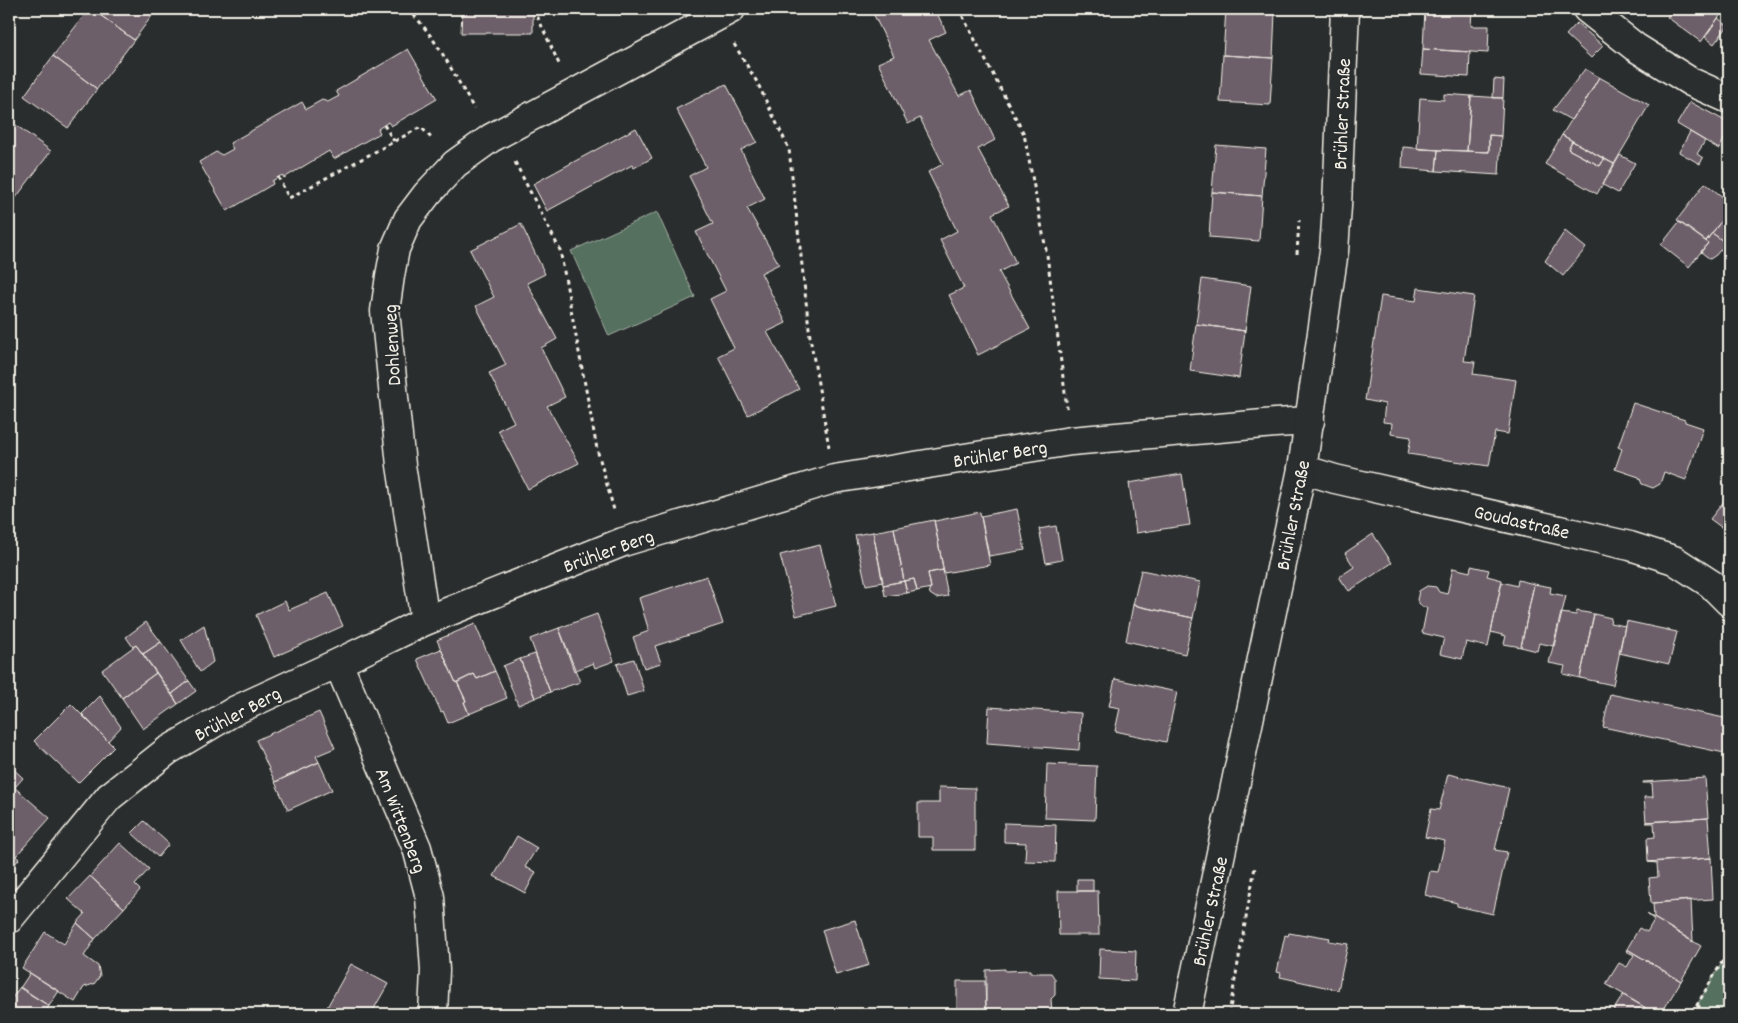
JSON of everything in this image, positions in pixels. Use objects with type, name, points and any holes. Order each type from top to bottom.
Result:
[{"type":"street","name":"Brühler Straße","points":[[1187,1014],[1302,469],[1310,422],[1334,251],[1345,9]]},
{"type":"street","points":[[1587,9],[1635,47],[1691,82],[1729,99]]},
{"type":"street","name":"Dohlenweg","points":[[424,621],[400,465],[385,311],[395,249],[408,218],[455,164],[495,136],[724,12]]},
{"type":"street","name":"Brühler Berg","points":[[9,919],[109,797],[167,751],[236,710],[424,621],[623,542],[834,479],[1070,441],[1275,423],[1310,422]]},
{"type":"street","name":"Goudastraße","points":[[1302,469],[1335,479],[1630,546],[1674,560],[1711,584],[1729,602]]},
{"type":"street","name":"Am Wittenberg","points":[[338,663],[417,848],[430,897],[435,970],[433,1014]]},
{"type":"path","points":[[408,9],[423,24],[495,136],[542,213],[560,250],[597,449],[623,542]]},
{"type":"path","points":[[534,9],[572,94]]},
{"type":"path","points":[[959,9],[1024,134],[1047,255],[1070,441]]},
{"type":"path","points":[[724,12],[788,149],[810,337],[826,424]]},
{"type":"path","points":[[384,125],[394,141]]},
{"type":"path","points":[[278,177],[289,198],[401,137]]},
{"type":"path","points":[[1296,260],[1300,212]]},
{"type":"path","points":[[1697,1014],[1697,1005],[1728,953]]},
{"type":"path","points":[[1697,1005],[1708,1014]]},
{"type":"green space","points":[[657,212],[695,297],[609,336],[571,251]]},
{"type":"green space","points":[[1727,954],[1729,954],[1729,1014],[1697,1014],[1697,1005]]},
{"type":"building","points":[[89,9],[92,9],[134,40],[97,89],[53,56]]},
{"type":"building","points":[[92,9],[157,9],[134,40]]},
{"type":"building","points":[[462,9],[533,9],[533,33],[461,33]]},
{"type":"building","points":[[871,9],[935,9],[946,32],[929,40],[959,96],[971,90],[995,140],[978,149],[1009,206],[992,214],[1016,263],[999,272],[1030,329],[978,355],[949,295],[964,288],[940,240],[957,231],[928,172],[943,164],[920,118],[908,124],[878,63],[894,56]]},
{"type":"building","points":[[1226,9],[1275,12],[1273,58],[1223,55]]},
{"type":"building","points":[[1425,9],[1472,9],[1471,26],[1489,26],[1488,53],[1423,49]]},
{"type":"building","points":[[1673,9],[1725,9],[1701,42],[1667,17]]},
{"type":"building","points":[[1718,18],[1728,26],[1714,44],[1705,37]]},
{"type":"building","points":[[1577,23],[1603,46],[1591,58],[1566,35]]},
{"type":"building","points":[[408,49],[437,99],[391,126],[388,122],[378,129],[380,133],[334,159],[329,151],[284,178],[282,175],[272,181],[273,184],[227,211],[199,162],[216,152],[222,155],[233,149],[230,143],[302,102],[306,109],[322,100],[328,102],[339,96],[336,91]]},
{"type":"building","points":[[1423,49],[1470,52],[1469,77],[1421,74]]},
{"type":"building","points":[[1223,55],[1273,58],[1270,105],[1220,102]]},
{"type":"building","points":[[53,56],[97,89],[68,128],[24,96]]},
{"type":"building","points":[[1585,69],[1599,77],[1581,109],[1571,120],[1553,110]]},
{"type":"building","points":[[1599,77],[1649,105],[1614,164],[1562,135],[1575,114],[1581,109]]},
{"type":"building","points":[[1494,79],[1504,80],[1503,98],[1493,98]]},
{"type":"building","points":[[726,84],[757,142],[741,150],[765,199],[747,208],[779,264],[761,273],[786,323],[767,332],[799,389],[748,415],[718,356],[734,348],[710,299],[726,291],[696,232],[713,224],[689,176],[706,167],[676,109]]},
{"type":"building","points":[[1444,94],[1471,96],[1467,151],[1417,149],[1420,98],[1444,100]]},
{"type":"building","points":[[1471,96],[1503,98],[1501,136],[1489,135],[1489,152],[1467,151]]},
{"type":"building","points":[[1690,102],[1729,123],[1729,130],[1719,149],[1677,124]]},
{"type":"building","points":[[9,120],[51,151],[15,199],[9,195]]},
{"type":"building","points":[[636,128],[652,158],[634,168],[632,165],[547,211],[533,184]]},
{"type":"building","points":[[1690,132],[1705,141],[1697,154],[1703,158],[1700,164],[1679,152]]},
{"type":"building","points":[[1489,135],[1501,136],[1499,175],[1436,171],[1438,150],[1489,152]]},
{"type":"building","points":[[1562,135],[1572,141],[1568,149],[1600,166],[1604,159],[1614,164],[1597,194],[1545,164]]},
{"type":"building","points":[[1572,141],[1604,159],[1600,166],[1568,149]]},
{"type":"building","points":[[1216,145],[1266,149],[1262,196],[1212,192]]},
{"type":"building","points":[[1403,147],[1438,150],[1436,171],[1402,168]]},
{"type":"building","points":[[1620,155],[1635,163],[1618,193],[1603,185]]},
{"type":"building","points":[[1705,183],[1729,202],[1729,211],[1706,241],[1677,220]]},
{"type":"building","points":[[1212,192],[1262,196],[1259,241],[1209,237]]},
{"type":"building","points":[[9,195],[15,199],[9,208]]},
{"type":"building","points":[[1729,211],[1729,239],[1726,243],[1712,233]]},
{"type":"building","points":[[1679,222],[1708,243],[1689,267],[1661,245]]},
{"type":"building","points":[[521,224],[545,274],[527,283],[557,339],[541,348],[565,397],[547,406],[579,463],[528,489],[498,430],[514,422],[489,373],[506,365],[476,306],[494,297],[470,250]]},
{"type":"building","points":[[1565,231],[1586,248],[1563,276],[1545,261]]},
{"type":"building","points":[[1712,233],[1726,243],[1710,259],[1701,252],[1708,243],[1706,241]]},
{"type":"building","points":[[1202,279],[1251,286],[1245,331],[1196,324]]},
{"type":"building","points":[[1418,288],[1474,296],[1464,361],[1475,362],[1473,374],[1516,380],[1508,434],[1495,432],[1489,466],[1408,454],[1411,437],[1391,434],[1392,423],[1383,422],[1385,404],[1365,400],[1381,296],[1416,301]]},
{"type":"building","points":[[1196,324],[1245,331],[1239,378],[1190,371]]},
{"type":"building","points":[[1633,403],[1703,428],[1686,480],[1664,472],[1660,484],[1653,488],[1642,484],[1639,477],[1615,469],[1622,449],[1618,447]]},
{"type":"building","points":[[1182,474],[1190,525],[1136,533],[1129,483]]},
{"type":"building","points":[[1729,495],[1729,531],[1710,519]]},
{"type":"building","points":[[1017,509],[1025,550],[989,556],[981,516]]},
{"type":"building","points":[[980,512],[990,565],[944,573],[934,520]]},
{"type":"building","points":[[934,520],[944,573],[943,570],[928,573],[931,588],[917,591],[914,579],[904,581],[894,528]]},
{"type":"building","points":[[1056,526],[1062,560],[1046,563],[1039,529]]},
{"type":"building","points":[[894,528],[904,581],[883,585],[873,532]]},
{"type":"building","points":[[873,532],[883,582],[866,585],[855,535]]},
{"type":"building","points":[[1373,534],[1392,563],[1349,591],[1339,577],[1354,567],[1345,553]]},
{"type":"building","points":[[820,545],[836,606],[796,616],[780,555]]},
{"type":"building","points":[[1471,566],[1489,570],[1487,576],[1502,580],[1488,647],[1466,642],[1462,659],[1440,654],[1444,638],[1422,633],[1427,608],[1422,607],[1417,600],[1419,591],[1427,586],[1436,587],[1439,592],[1447,594],[1453,568],[1470,572]]},
{"type":"building","points":[[943,570],[948,596],[936,598],[930,594],[929,589],[931,588],[928,573]]},
{"type":"building","points":[[1141,570],[1200,582],[1193,618],[1133,605]]},
{"type":"building","points":[[707,576],[723,624],[655,646],[661,663],[644,668],[633,637],[649,631],[639,598]]},
{"type":"building","points":[[914,579],[917,591],[907,593],[904,581]]},
{"type":"building","points":[[1518,580],[1534,584],[1521,647],[1504,644],[1506,636],[1491,632],[1502,582],[1517,586]]},
{"type":"building","points":[[904,581],[907,593],[885,596],[883,585]]},
{"type":"building","points":[[1534,584],[1551,587],[1550,593],[1566,596],[1554,646],[1539,643],[1537,651],[1521,647]]},
{"type":"building","points":[[328,593],[343,626],[274,657],[256,615],[285,601],[289,610]]},
{"type":"building","points":[[1133,605],[1193,618],[1185,654],[1126,641]]},
{"type":"building","points":[[1577,611],[1594,614],[1580,678],[1563,674],[1565,666],[1549,663],[1561,613],[1576,615]]},
{"type":"building","points":[[597,614],[614,661],[595,668],[593,663],[574,671],[559,628]]},
{"type":"building","points":[[1594,614],[1611,618],[1610,623],[1625,626],[1613,685],[1580,678]]},
{"type":"building","points":[[1626,621],[1677,632],[1669,664],[1619,653]]},
{"type":"building","points":[[146,622],[161,642],[143,654],[136,645],[133,647],[126,637]]},
{"type":"building","points":[[475,624],[495,671],[477,679],[474,674],[456,683],[437,640]]},
{"type":"building","points":[[204,625],[213,662],[200,672],[181,640]]},
{"type":"building","points":[[559,628],[580,682],[550,692],[530,639]]},
{"type":"building","points":[[161,642],[189,681],[172,694],[143,654]]},
{"type":"building","points":[[136,645],[156,673],[122,698],[102,670]]},
{"type":"building","points":[[441,649],[466,701],[464,702],[469,714],[448,723],[443,711],[441,712],[417,659]]},
{"type":"building","points":[[535,654],[550,692],[535,698],[520,659]]},
{"type":"building","points":[[520,659],[535,698],[518,705],[503,666]]},
{"type":"building","points":[[634,659],[644,691],[627,696],[617,664]]},
{"type":"building","points":[[495,671],[507,698],[469,714],[464,702],[466,701],[457,682],[474,674],[477,679]]},
{"type":"building","points":[[156,673],[178,704],[143,729],[122,698]]},
{"type":"building","points":[[1115,679],[1177,692],[1166,742],[1115,731],[1120,708],[1109,706]]},
{"type":"building","points":[[189,681],[196,691],[178,704],[172,694]]},
{"type":"building","points":[[1610,694],[1729,719],[1729,754],[1603,727]]},
{"type":"building","points":[[100,696],[121,727],[108,741],[82,714]]},
{"type":"building","points":[[71,704],[114,747],[78,783],[34,741]]},
{"type":"building","points":[[989,707],[1081,713],[1079,750],[987,743]]},
{"type":"building","points":[[319,712],[335,748],[316,756],[319,762],[275,782],[256,740]]},
{"type":"building","points":[[319,762],[332,790],[288,810],[275,782]]},
{"type":"building","points":[[1047,764],[1097,766],[1095,820],[1045,818]]},
{"type":"building","points":[[9,765],[23,778],[9,794]]},
{"type":"building","points":[[1448,774],[1509,788],[1495,850],[1507,852],[1493,914],[1457,906],[1457,903],[1425,895],[1430,871],[1438,872],[1445,841],[1425,837],[1431,809],[1439,810]]},
{"type":"building","points":[[1705,778],[1708,818],[1646,822],[1644,797],[1653,797],[1652,783],[1643,782]]},
{"type":"building","points":[[14,787],[50,818],[16,856],[9,850],[9,794]]},
{"type":"building","points":[[939,787],[975,788],[975,850],[933,850],[933,837],[918,837],[918,803],[939,803]]},
{"type":"building","points":[[1708,818],[1711,858],[1648,862],[1647,838],[1655,837],[1654,823],[1646,822]]},
{"type":"building","points":[[144,821],[169,844],[158,857],[132,833]]},
{"type":"building","points":[[1004,823],[1056,825],[1055,862],[1025,861],[1026,843],[1004,842]]},
{"type":"building","points":[[517,836],[537,848],[525,867],[536,872],[525,893],[494,876]]},
{"type":"building","points":[[120,843],[149,869],[135,885],[140,890],[124,908],[90,876]]},
{"type":"building","points":[[9,850],[19,859],[9,871]]},
{"type":"building","points":[[1711,858],[1713,899],[1651,903],[1649,878],[1658,877],[1657,863],[1648,862]]},
{"type":"building","points":[[90,876],[124,908],[95,939],[77,923],[85,914],[68,899]]},
{"type":"building","points":[[1077,879],[1093,879],[1093,891],[1077,891]]},
{"type":"building","points":[[1058,891],[1098,891],[1099,935],[1059,935]]},
{"type":"building","points":[[1691,900],[1693,942],[1654,918],[1653,903]]},
{"type":"building","points":[[1647,914],[1701,946],[1681,981],[1627,949],[1639,928],[1647,932],[1654,920]]},
{"type":"building","points":[[855,920],[869,965],[836,975],[822,930]]},
{"type":"building","points":[[77,923],[95,939],[84,956],[98,966],[100,976],[94,984],[84,987],[75,1002],[22,968],[45,932],[64,944]]},
{"type":"building","points":[[1289,933],[1330,938],[1329,941],[1348,944],[1338,990],[1280,977],[1281,973],[1277,972],[1285,935],[1288,936]]},
{"type":"building","points":[[1100,949],[1136,951],[1135,981],[1099,979]]},
{"type":"building","points":[[1627,949],[1681,981],[1661,1014],[1656,1014],[1606,984],[1619,963],[1627,967],[1634,955],[1626,951]]},
{"type":"building","points":[[351,964],[388,984],[371,1014],[353,1014],[345,1010],[342,1014],[336,1014],[326,1009]]},
{"type":"building","points":[[1005,969],[1005,971],[1030,970],[1030,973],[1051,973],[1055,979],[1055,995],[1051,999],[1052,1014],[986,1014],[986,970]]},
{"type":"building","points":[[30,973],[59,991],[49,1006],[20,988]]},
{"type":"building","points":[[957,981],[985,981],[986,1014],[957,1014]]},
{"type":"building","points":[[20,987],[49,1006],[44,1014],[9,1014],[14,1005],[9,1002]]},
{"type":"building","points":[[1623,995],[1656,1014],[1611,1014]]}]
